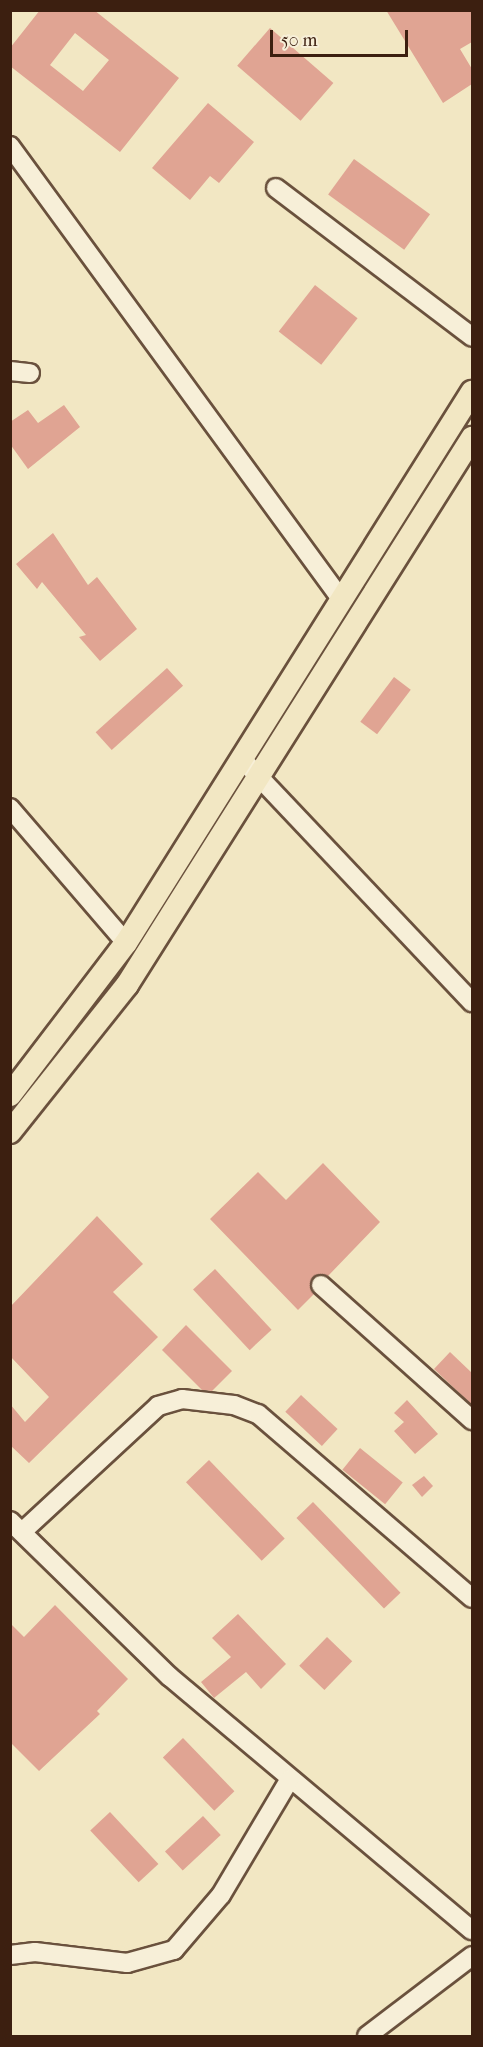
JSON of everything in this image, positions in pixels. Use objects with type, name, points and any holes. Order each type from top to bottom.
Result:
[{"type":"main road","points":[[10,1095],[126,944],[472,392]]},
{"type":"main road","points":[[10,1132],[127,985],[472,438]]},
{"type":"street","points":[[12,152],[341,599]]},
{"type":"street","points":[[276,188],[472,337]]},
{"type":"street","points":[[10,371],[30,373]]},
{"type":"street","points":[[242,759],[260,775],[472,1002]]},
{"type":"street","points":[[10,808],[126,944]]},
{"type":"street","points":[[321,1285],[472,1420]]},
{"type":"street","points":[[472,1598],[258,1414],[234,1405],[182,1399],[158,1406],[16,1526],[170,1677],[472,1930]]},
{"type":"street","points":[[10,1955],[35,1952],[127,1963],[174,1950],[221,1894],[290,1779]]},
{"type":"street","points":[[368,2037],[472,1956]]},
{"type":"building","points":[[40,10],[94,10],[179,78],[120,152],[10,66],[10,48]],"holes":[[[75,33],[109,60],[83,91],[50,65]]]},
{"type":"building","points":[[386,10],[472,10],[472,42],[460,49],[472,69],[472,84],[443,103]]},
{"type":"building","points":[[270,28],[333,83],[301,121],[237,66]]},
{"type":"building","points":[[208,103],[254,142],[219,183],[210,176],[190,200],[152,168]]},
{"type":"building","points":[[354,159],[430,214],[404,250],[328,195]]},
{"type":"building","points":[[315,285],[358,318],[321,365],[279,331]]},
{"type":"building","points":[[64,405],[80,427],[28,469],[10,444],[10,422],[28,410],[38,423]]},
{"type":"building","points":[[53,533],[88,585],[97,577],[137,629],[100,661],[79,637],[86,635],[42,582],[37,589],[16,564]]},
{"type":"building","points":[[167,668],[183,686],[112,750],[96,732]]},
{"type":"building","points":[[394,677],[411,690],[377,734],[360,722]]},
{"type":"building","points":[[323,1163],[380,1222],[328,1276],[313,1277],[314,1294],[298,1310],[210,1219],[258,1172],[286,1200]]},
{"type":"building","points":[[97,1216],[143,1264],[113,1292],[158,1337],[29,1463],[10,1445],[10,1404],[25,1422],[49,1397],[10,1356],[10,1307]]},
{"type":"building","points":[[215,1269],[272,1330],[250,1350],[193,1289]]},
{"type":"building","points":[[186,1325],[232,1371],[212,1391],[202,1390],[162,1350]]},
{"type":"building","points":[[450,1352],[472,1373],[472,1405],[434,1369]]},
{"type":"building","points":[[301,1395],[338,1429],[322,1446],[285,1412]]},
{"type":"building","points":[[407,1400],[438,1434],[415,1454],[394,1431],[404,1422],[394,1413]]},
{"type":"building","points":[[360,1448],[403,1483],[385,1504],[342,1470]]},
{"type":"building","points":[[209,1460],[285,1538],[262,1561],[186,1482]]},
{"type":"building","points":[[424,1476],[433,1486],[422,1497],[412,1485]]},
{"type":"building","points":[[313,1502],[401,1593],[384,1609],[296,1518]]},
{"type":"building","points":[[55,1605],[128,1679],[97,1711],[100,1714],[39,1771],[10,1742],[10,1623],[24,1637]]},
{"type":"building","points":[[238,1614],[286,1664],[261,1689],[246,1672],[214,1698],[201,1682],[231,1657],[212,1638]]},
{"type":"building","points":[[327,1637],[352,1661],[324,1690],[299,1666]]},
{"type":"building","points":[[183,1738],[234,1791],[214,1811],[163,1757]]},
{"type":"building","points":[[110,1812],[158,1864],[139,1882],[90,1830]]},
{"type":"building","points":[[203,1816],[221,1835],[183,1870],[165,1851]]}]
